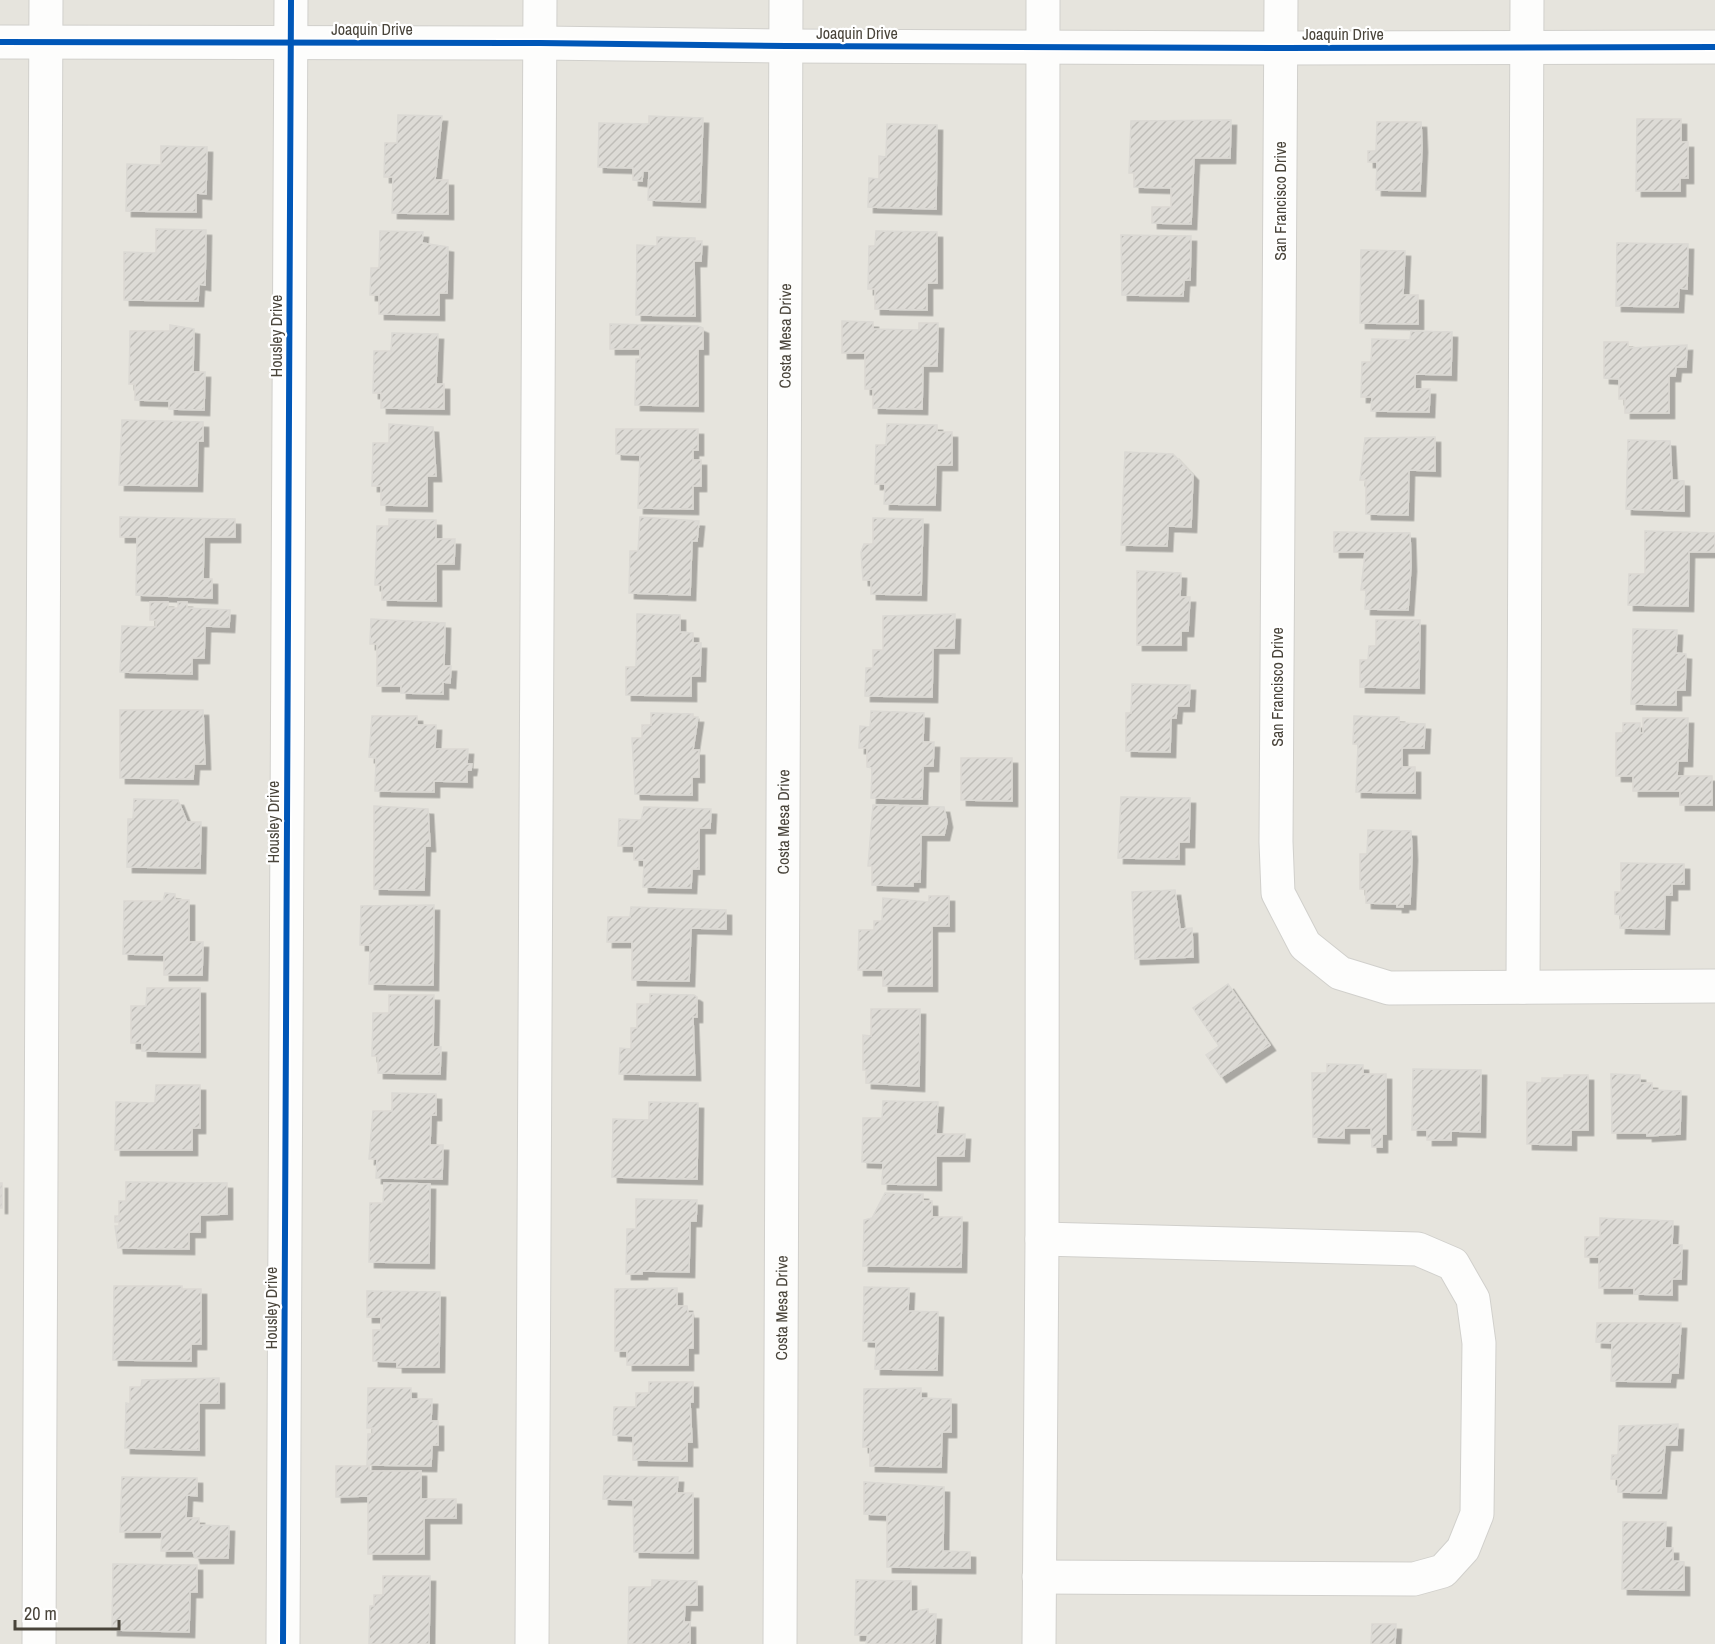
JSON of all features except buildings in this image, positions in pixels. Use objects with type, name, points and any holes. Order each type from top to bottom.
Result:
[{"type":"street","points":[[39,1644],[46,0]]},
{"type":"street","name":"Housley Drive","points":[[283,1644],[291,0]]},
{"type":"street","points":[[532,1644],[540,0]]},
{"type":"street","name":"Costa Mesa Drive","points":[[780,1644],[786,0]]},
{"type":"street","points":[[1039,1644],[1042,1239],[1043,0]]},
{"type":"street","name":"San Francisco Drive","points":[[1281,0],[1276,842],[1278,894],[1305,945],[1340,973],[1389,988],[1715,986]]},
{"type":"street","points":[[1523,987],[1527,0]]},
{"type":"street","name":"Joaquin Drive","points":[[0,42],[1281,48],[1715,46]]},
{"type":"street","points":[[1039,1577],[1414,1579],[1443,1571],[1463,1549],[1477,1514],[1479,1343],[1473,1299],[1453,1264],[1418,1249],[1042,1239]]},
{"type":"shaded area","points":[[0,0],[1715,0],[1715,1644],[0,1644]]},
{"type":"cycle path","points":[[283,1644],[291,0]]},
{"type":"cycle path","points":[[0,42],[1281,48],[1715,47]]}]
